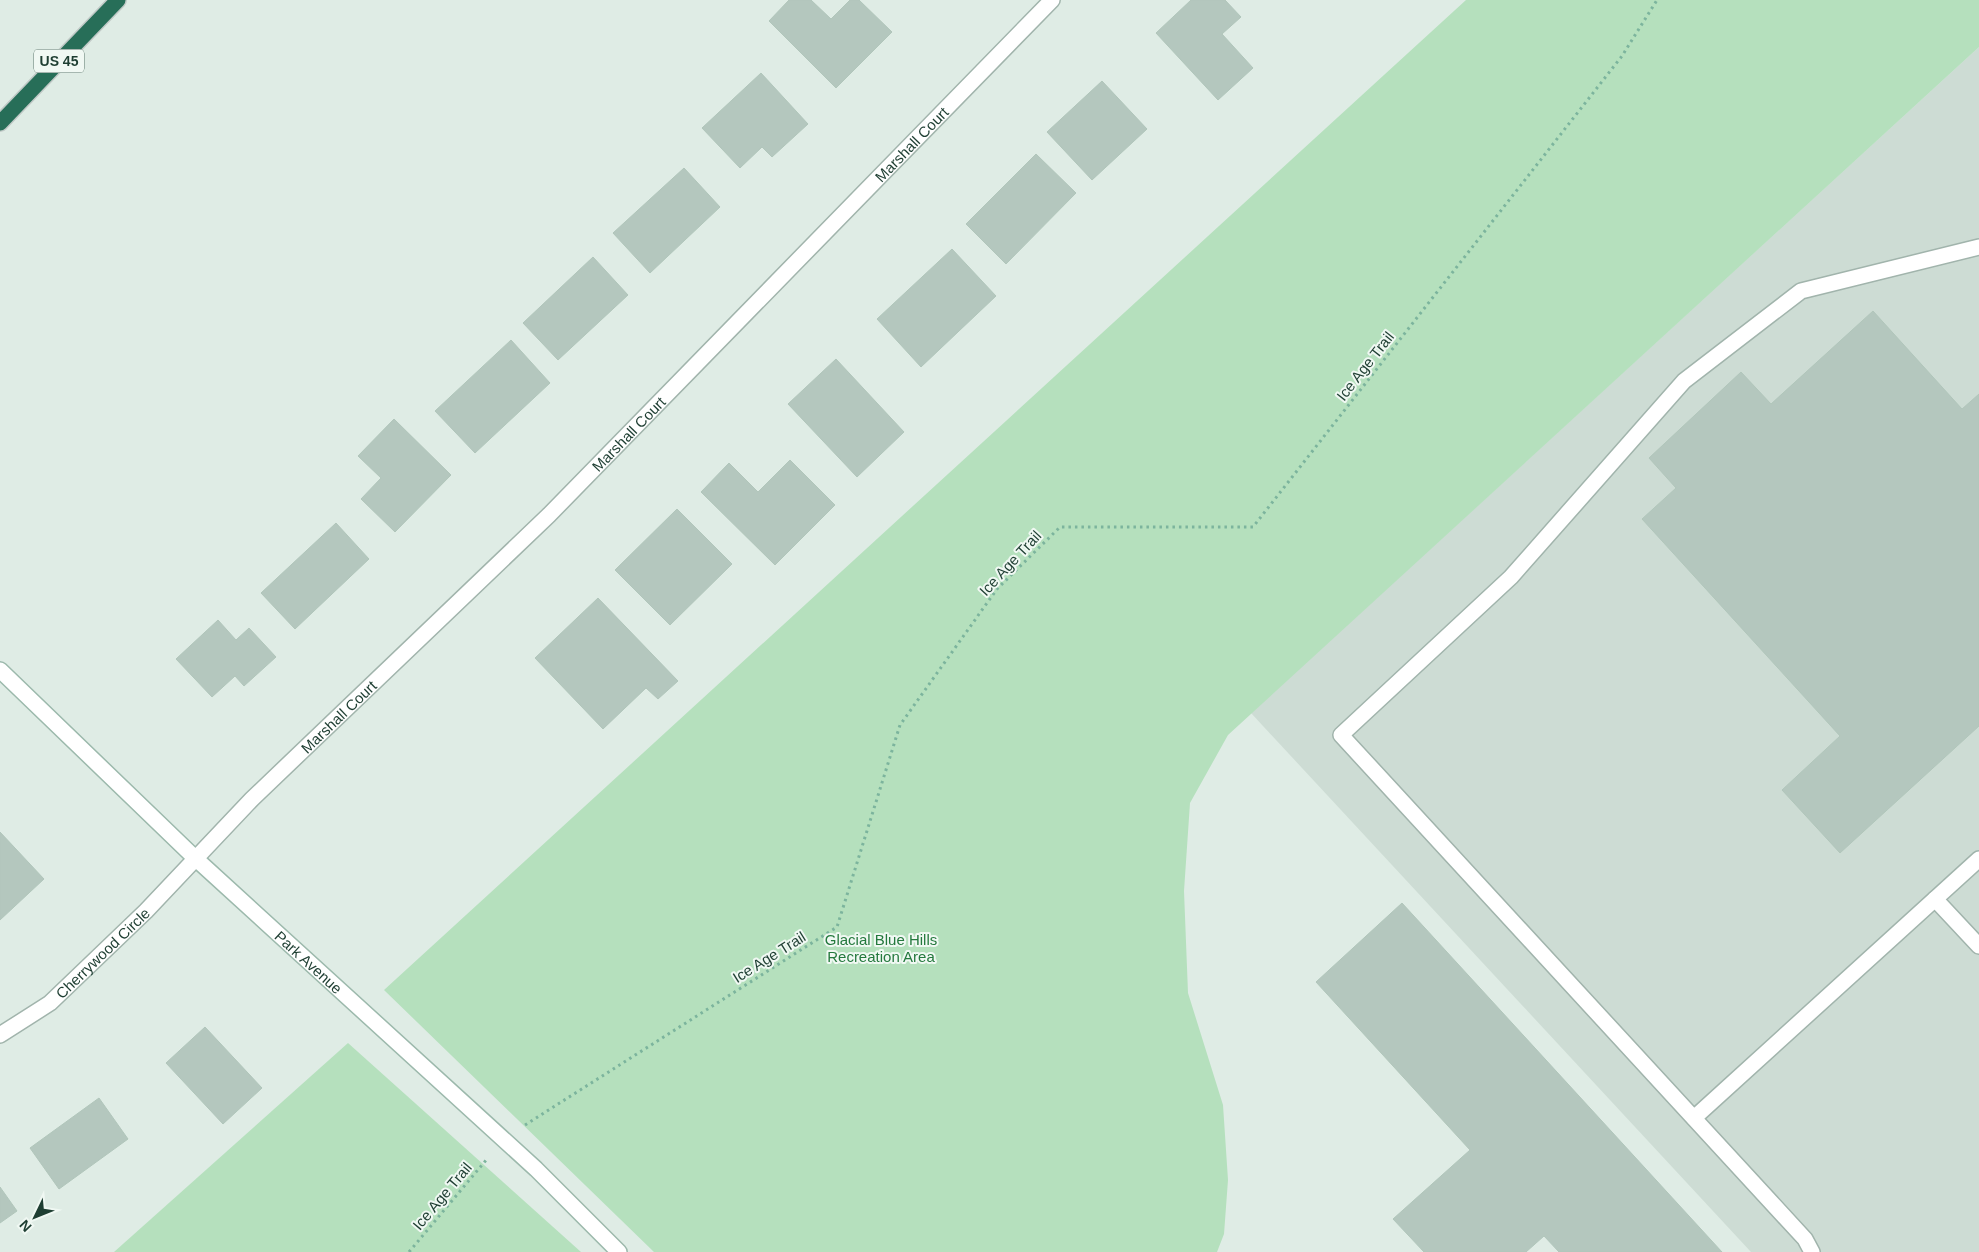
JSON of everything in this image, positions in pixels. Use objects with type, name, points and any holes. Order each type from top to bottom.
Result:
[{"type":"highway","name":"US 45","points":[[0,123],[118,0]]},
{"type":"street","name":"Marshall Court","points":[[195,858],[252,799],[549,515],[1052,0]]},
{"type":"street","points":[[1812,1252],[1805,1239],[1340,735],[1511,577],[1684,381],[1793,297],[1801,291],[1979,247]]},
{"type":"street","name":"Park Avenue","points":[[0,670],[195,858],[504,1140],[619,1252]]},
{"type":"street","name":"Cherrywood Circle","points":[[0,1035],[50,1003],[146,911],[195,858]]},
{"type":"street","points":[[1694,1118],[1979,859]]},
{"type":"street","points":[[1935,899],[1979,946]]},
{"type":"path","name":"Ice Age Trail","points":[[409,1252],[504,1140],[596,1079],[837,928],[900,725],[997,590],[1060,527],[1252,527],[1622,56],[1657,0]]},
{"type":"shaded area","points":[[1979,47],[1979,1252],[1751,1252],[1251,713]]},
{"type":"green space","name":"Glacial Blue Hills Recreation Area","points":[[1466,0],[1979,0],[1979,47],[1228,735],[1190,803],[1184,891],[1188,993],[1223,1105],[1228,1180],[1224,1234],[1217,1252],[654,1252],[384,990]]},
{"type":"green space","points":[[348,1043],[581,1252],[114,1252]]},
{"type":"building","points":[[789,0],[811,0],[831,19],[850,0],[859,0],[892,32],[836,88],[769,21]]},
{"type":"building","points":[[1191,0],[1225,0],[1241,17],[1222,34],[1253,68],[1218,100],[1156,33]]},
{"type":"building","points":[[761,73],[808,124],[772,157],[762,147],[740,168],[702,128]]},
{"type":"building","points":[[1102,81],[1147,129],[1092,180],[1047,132]]},
{"type":"building","points":[[1036,154],[1076,193],[1006,264],[966,224]]},
{"type":"building","points":[[684,168],[720,207],[650,273],[613,233]]},
{"type":"building","points":[[952,249],[996,296],[921,367],[877,319]]},
{"type":"building","points":[[593,257],[628,295],[558,360],[523,323]]},
{"type":"building","points":[[1873,311],[1962,409],[1979,394],[1979,726],[1840,853],[1782,790],[1840,736],[1642,519],[1676,488],[1649,458],[1741,372],[1771,404]]},
{"type":"building","points":[[511,340],[550,383],[475,453],[435,411]]},
{"type":"building","points":[[836,359],[904,432],[857,477],[788,404]]},
{"type":"building","points":[[394,419],[451,475],[395,532],[361,499],[381,478],[358,456]]},
{"type":"building","points":[[790,460],[835,505],[775,565],[701,492],[729,463],[758,492]]},
{"type":"building","points":[[677,509],[732,564],[670,625],[615,570]]},
{"type":"building","points":[[336,523],[369,559],[295,629],[261,593]]},
{"type":"building","points":[[598,598],[678,681],[658,699],[646,688],[603,729],[535,658]]},
{"type":"building","points":[[218,620],[236,640],[249,628],[276,657],[244,686],[235,676],[212,697],[176,659]]},
{"type":"building","points":[[0,832],[44,879],[0,920]]},
{"type":"building","points":[[1402,903],[1722,1252],[1559,1252],[1544,1236],[1526,1252],[1424,1252],[1393,1219],[1470,1150],[1316,982]]},
{"type":"building","points":[[205,1027],[262,1088],[223,1124],[166,1063]]},
{"type":"building","points":[[99,1098],[128,1139],[59,1189],[30,1148]]},
{"type":"building","points":[[0,1187],[17,1211],[0,1223]]}]
